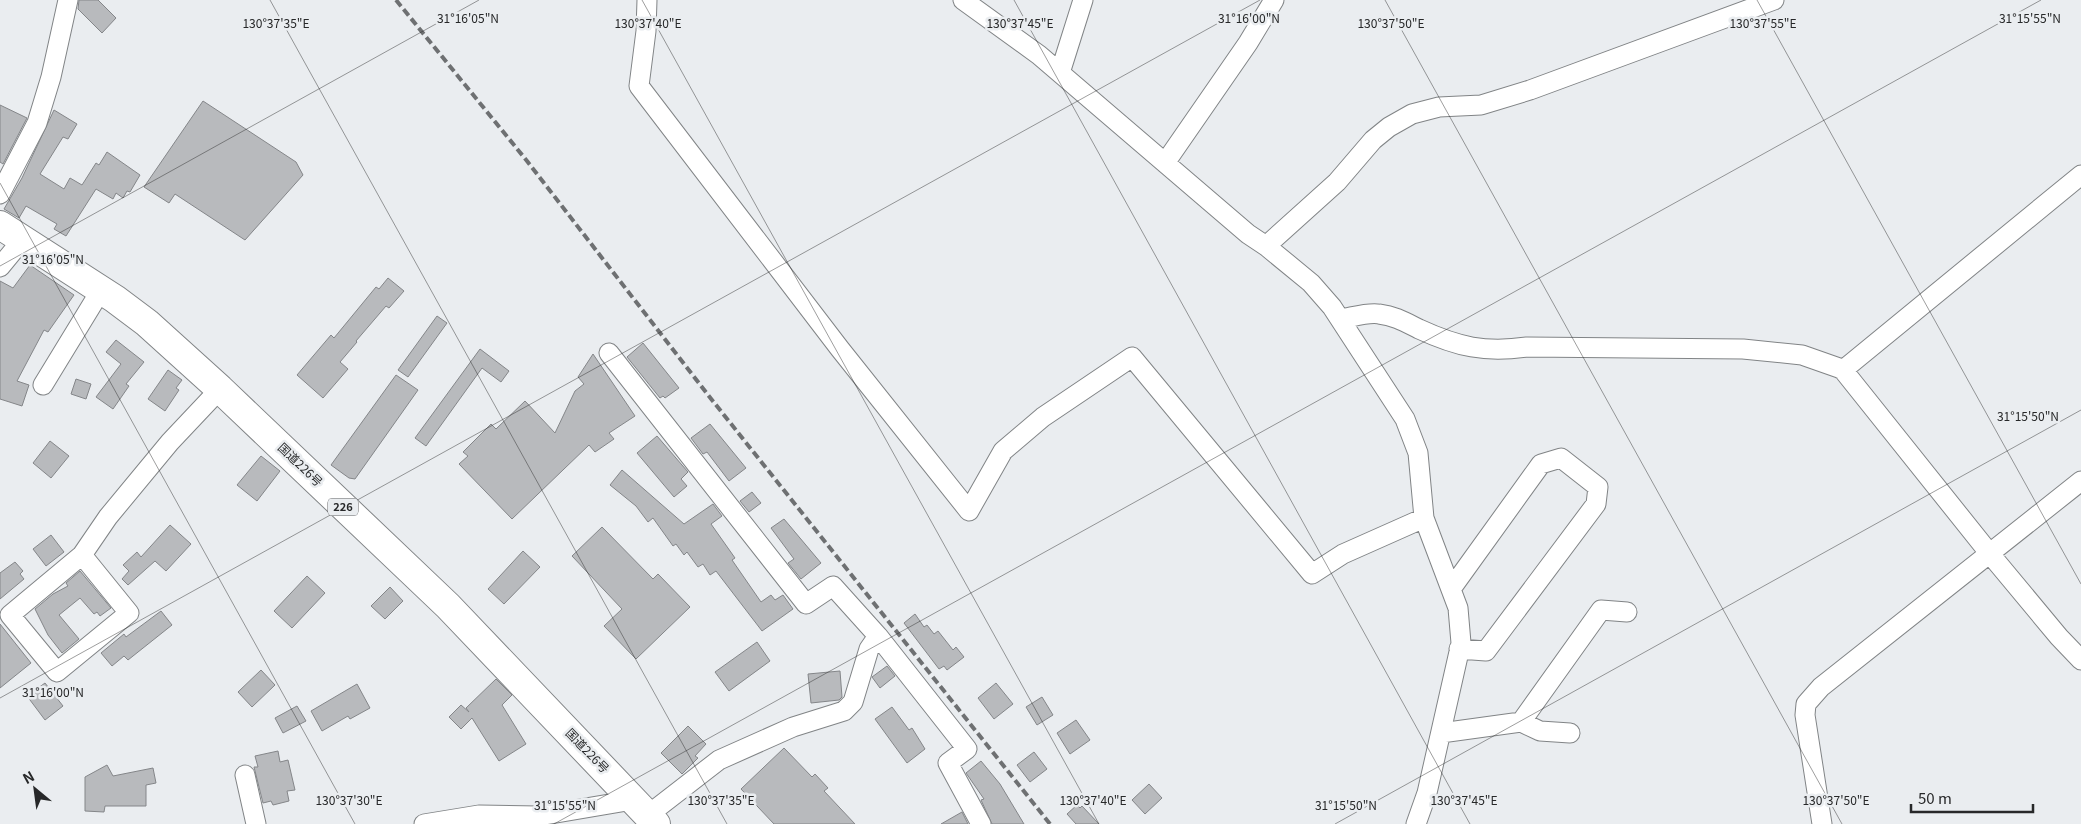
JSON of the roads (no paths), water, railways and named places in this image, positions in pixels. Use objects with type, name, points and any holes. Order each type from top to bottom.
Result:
[{"type":"highway","name":"国道226号","points":[[0,225],[101,290],[147,323],[220,389],[448,606],[646,813]]},
{"type":"street","points":[[0,194],[37,123],[68,0]]},
{"type":"street","points":[[647,0],[646,31],[639,86],[840,349],[969,511],[1003,451],[1043,417],[1132,357],[1312,574],[1343,554],[1424,518]]},
{"type":"street","points":[[962,0],[1008,31],[1060,73],[1248,234],[1266,246],[1311,283],[1341,319],[1405,419],[1418,453],[1424,518],[1458,608],[1459,649],[1427,793],[1416,824]]},
{"type":"street","points":[[1060,73],[1083,0]]},
{"type":"street","points":[[1165,163],[1205,102],[1248,43],[1274,0]]},
{"type":"street","points":[[1266,246],[1337,182],[1373,140],[1389,127],[1412,114],[1439,107],[1481,105],[1530,90],[1774,0]]},
{"type":"street","points":[[1844,370],[2081,174]]},
{"type":"street","points":[[0,267],[22,239]]},
{"type":"street","points":[[43,385],[101,290]]},
{"type":"street","points":[[1341,319],[1377,313],[1398,317],[1419,329],[1468,347],[1498,351],[1528,347],[1743,349],[1802,355],[1844,370],[1990,554],[2058,637],[2081,660]]},
{"type":"street","points":[[609,353],[806,604],[832,586],[878,636],[966,749],[948,763],[981,824]]},
{"type":"street","points":[[82,555],[129,613],[57,672],[10,615],[82,555],[108,517],[170,442],[220,389]]},
{"type":"street","points":[[1451,589],[1540,464],[1561,458],[1598,487],[1596,504],[1486,651],[1459,649]]},
{"type":"street","points":[[1822,824],[1805,715],[1806,704],[1821,687],[2081,481]]},
{"type":"street","points":[[1521,722],[1601,610],[1627,612]]},
{"type":"street","points":[[424,824],[479,815],[508,820],[538,816],[646,813],[719,760],[792,727],[844,711],[853,702],[869,649],[878,636]]},
{"type":"street","points":[[1441,733],[1521,722],[1540,731],[1570,733]]},
{"type":"street","points":[[244,775],[256,824]]},
{"type":"railway","points":[[396,0],[527,161],[712,400],[1050,824]]}]
